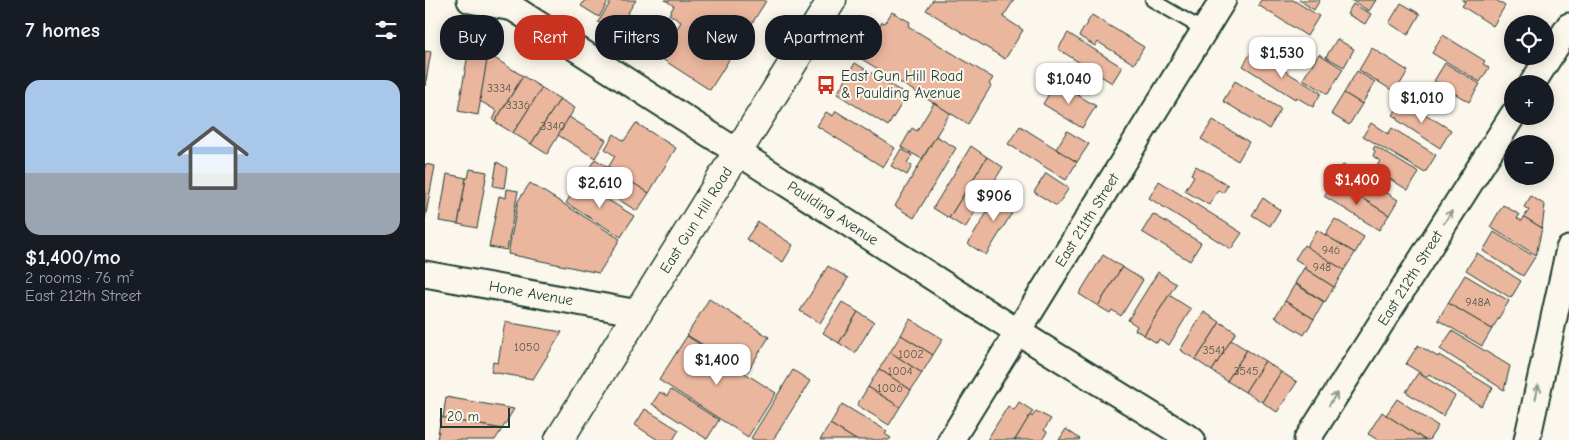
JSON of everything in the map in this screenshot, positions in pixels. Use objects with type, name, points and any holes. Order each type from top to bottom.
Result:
[{"type":"main road","name":"East Gun Hill Road","points":[[559,440],[832,0]]},
{"type":"street","name":"Paulding Avenue","points":[[470,0],[513,8],[1018,332],[1192,440]]},
{"type":"street","name":"East 211th Street","points":[[951,440],[1223,0]]},
{"type":"street","points":[[1538,75],[1569,26]]},
{"type":"street","name":"East 212th Street","points":[[1307,440],[1507,125]]},
{"type":"street","points":[[1527,440],[1569,249]]},
{"type":"street","name":"Hone Avenue","points":[[425,274],[638,313]]},
{"type":"lane","points":[[1152,0],[1204,30]]},
{"type":"building","points":[[585,0],[609,0],[600,15],[596,15],[581,6]]},
{"type":"building","points":[[612,0],[636,0],[626,15],[602,15]]},
{"type":"building","points":[[665,0],[766,1],[755,18],[755,15],[688,15],[688,60],[729,60],[710,90],[664,60],[678,60],[678,27],[681,22],[678,20],[678,15],[669,14],[674,6]]},
{"type":"building","points":[[933,0],[1014,0],[1003,17],[1023,30],[1005,59],[926,10]]},
{"type":"building","points":[[1261,0],[1293,0],[1319,16],[1307,36],[1258,5]]},
{"type":"building","points":[[1299,0],[1320,0],[1314,10]]},
{"type":"building","points":[[1351,0],[1376,0],[1369,11]]},
{"type":"building","points":[[1462,0],[1496,0],[1505,6],[1493,26],[1462,6],[1465,2]]},
{"type":"building","points":[[1401,3],[1420,14],[1408,35],[1389,23]]},
{"type":"building","points":[[1353,4],[1371,14],[1365,24],[1347,14]]},
{"type":"building","points":[[892,12],[910,22],[908,26],[993,78],[989,84],[991,86],[968,124],[863,60],[882,60],[882,22],[885,23]]},
{"type":"building","points":[[1092,15],[1144,47],[1134,64],[1098,42],[1095,46],[1079,36]]},
{"type":"building","points":[[1068,33],[1122,67],[1112,83],[1058,49]]},
{"type":"building","points":[[1443,35],[1485,61],[1483,64],[1489,68],[1480,82],[1432,53]]},
{"type":"building","points":[[1337,39],[1354,49],[1344,67],[1326,57]]},
{"type":"building","points":[[1372,48],[1408,71],[1395,92],[1359,70]]},
{"type":"building","points":[[425,51],[431,52],[425,86]]},
{"type":"building","points":[[1252,51],[1321,93],[1313,107],[1296,97],[1295,99],[1243,66]]},
{"type":"building","points":[[1319,54],[1343,69],[1328,94],[1303,79]]},
{"type":"building","points":[[467,60],[488,60],[478,115],[458,111]]},
{"type":"building","points":[[487,60],[498,60],[523,76],[495,122],[493,120],[497,111],[480,101]]},
{"type":"building","points":[[855,63],[907,95],[888,126],[837,94]]},
{"type":"building","points":[[1445,63],[1480,84],[1469,102],[1434,81]]},
{"type":"building","points":[[1357,71],[1375,82],[1362,104],[1344,93]]},
{"type":"building","points":[[523,76],[542,88],[513,133],[495,122]]},
{"type":"building","points":[[1235,81],[1281,109],[1269,129],[1223,101]]},
{"type":"building","points":[[1056,82],[1096,106],[1082,128],[1043,104]]},
{"type":"building","points":[[542,88],[560,99],[531,144],[513,133]]},
{"type":"building","points":[[1344,93],[1362,104],[1349,125],[1331,114]]},
{"type":"building","points":[[560,99],[575,108],[547,154],[531,144]]},
{"type":"building","points":[[1402,100],[1451,130],[1440,148],[1397,120],[1398,118],[1393,115]]},
{"type":"building","points":[[934,103],[950,113],[922,159],[901,147],[912,128],[917,131]]},
{"type":"building","points":[[836,111],[895,148],[883,167],[817,126],[826,112],[833,116]]},
{"type":"building","points":[[569,117],[606,140],[595,158],[558,135]]},
{"type":"building","points":[[1213,120],[1249,142],[1238,161],[1201,139]]},
{"type":"building","points":[[636,123],[676,148],[649,193],[608,168],[615,156],[605,149],[614,134],[624,141]]},
{"type":"building","points":[[1371,123],[1388,134],[1392,128],[1436,155],[1425,173],[1363,136]]},
{"type":"building","points":[[1020,126],[1077,162],[1066,180],[1008,144]]},
{"type":"building","points":[[1067,131],[1089,144],[1077,162],[1056,149]]},
{"type":"building","points":[[936,136],[956,148],[914,218],[895,206]]},
{"type":"building","points":[[971,146],[987,157],[949,218],[933,208]]},
{"type":"building","points":[[1375,146],[1419,173],[1408,190],[1375,170],[1380,161],[1373,156]]},
{"type":"building","points":[[901,149],[912,155],[907,163],[912,166],[907,175],[891,166]]},
{"type":"building","points":[[987,157],[1003,167],[965,228],[949,218]]},
{"type":"building","points":[[595,159],[649,193],[637,211],[583,178]]},
{"type":"building","points":[[497,162],[507,168],[504,188],[493,186]]},
{"type":"building","points":[[425,164],[435,166],[425,219]]},
{"type":"building","points":[[1343,165],[1398,200],[1389,215],[1334,181]]},
{"type":"building","points":[[1196,166],[1228,185],[1223,193],[1218,190],[1209,205],[1185,191],[1194,176],[1191,174]]},
{"type":"building","points":[[470,169],[487,172],[477,228],[458,224],[466,178],[468,178]]},
{"type":"building","points":[[1046,173],[1069,188],[1057,206],[1034,192]]},
{"type":"building","points":[[447,174],[466,178],[458,224],[439,221]]},
{"type":"building","points":[[1159,181],[1242,233],[1231,249],[1149,198]]},
{"type":"building","points":[[1334,181],[1389,215],[1379,230],[1324,196]]},
{"type":"building","points":[[579,182],[634,216],[621,237],[566,203]]},
{"type":"building","points":[[530,183],[620,239],[599,273],[508,254],[518,201]]},
{"type":"building","points":[[507,189],[518,191],[507,250],[489,247],[499,196],[506,198]]},
{"type":"building","points":[[1001,189],[1020,200],[986,255],[968,244]]},
{"type":"building","points":[[1531,196],[1545,205],[1542,228],[1524,217],[1529,210],[1524,207]]},
{"type":"building","points":[[1263,198],[1280,210],[1270,226],[1252,215]]},
{"type":"building","points":[[1503,205],[1520,215],[1517,218],[1522,221],[1524,217],[1542,228],[1536,255],[1490,227]]},
{"type":"building","points":[[1153,214],[1201,243],[1190,261],[1142,232]]},
{"type":"building","points":[[1335,219],[1364,237],[1355,253],[1325,235]]},
{"type":"building","points":[[758,222],[793,245],[783,262],[746,239]]},
{"type":"building","points":[[1317,230],[1355,253],[1344,270],[1306,247]]},
{"type":"building","points":[[1494,232],[1535,257],[1523,276],[1483,251]]},
{"type":"building","points":[[1304,245],[1344,270],[1334,287],[1304,268],[1306,266],[1295,259]]},
{"type":"building","points":[[1477,253],[1521,281],[1511,298],[1466,270]]},
{"type":"building","points":[[1103,255],[1122,267],[1098,306],[1079,294]]},
{"type":"building","points":[[828,266],[848,278],[820,323],[800,311]]},
{"type":"building","points":[[1122,267],[1143,280],[1121,316],[1112,310],[1110,313],[1098,306]]},
{"type":"building","points":[[1304,268],[1334,287],[1325,302],[1295,283]]},
{"type":"building","points":[[1158,272],[1176,284],[1144,335],[1135,330],[1137,326],[1128,320]]},
{"type":"building","points":[[1465,275],[1509,301],[1492,329],[1448,303]]},
{"type":"building","points":[[1295,284],[1324,302],[1314,319],[1285,301]]},
{"type":"building","points":[[1169,295],[1191,309],[1169,345],[1159,339],[1157,343],[1144,335]]},
{"type":"building","points":[[709,299],[769,337],[747,372],[687,335]]},
{"type":"building","points":[[1285,301],[1314,319],[1304,335],[1275,317]]},
{"type":"building","points":[[842,302],[858,312],[839,343],[823,333]]},
{"type":"building","points":[[1448,303],[1492,329],[1482,346],[1438,320]]},
{"type":"building","points":[[858,312],[874,322],[855,353],[839,343]]},
{"type":"building","points":[[1204,312],[1220,322],[1196,360],[1180,350]]},
{"type":"building","points":[[910,319],[943,339],[933,355],[901,335]]},
{"type":"building","points":[[505,322],[562,332],[533,379],[491,372],[493,362],[498,363]]},
{"type":"building","points":[[1220,322],[1236,332],[1212,371],[1196,360]]},
{"type":"building","points":[[1452,331],[1510,366],[1504,390],[1440,349]]},
{"type":"building","points":[[901,335],[933,355],[922,373],[890,352]]},
{"type":"building","points":[[687,336],[776,393],[748,437],[659,380]]},
{"type":"building","points":[[1231,340],[1247,350],[1227,381],[1212,371]]},
{"type":"building","points":[[1418,345],[1438,357],[1439,355],[1493,388],[1481,406],[1429,374],[1427,377],[1406,364]]},
{"type":"building","points":[[1247,350],[1265,361],[1245,392],[1227,381]]},
{"type":"building","points":[[890,352],[922,373],[911,390],[879,369]]},
{"type":"building","points":[[1265,361],[1281,372],[1262,402],[1245,392]]},
{"type":"building","points":[[879,369],[911,390],[900,407],[868,387]]},
{"type":"building","points":[[793,370],[810,381],[773,440],[754,440],[751,438]]},
{"type":"building","points":[[1281,372],[1297,382],[1277,412],[1262,402]]},
{"type":"building","points":[[1418,373],[1455,396],[1443,416],[1406,392]]},
{"type":"building","points":[[868,387],[900,407],[889,425],[857,405]]},
{"type":"building","points":[[671,390],[719,420],[707,439],[652,404],[660,392],[667,396]]},
{"type":"building","points":[[446,397],[514,409],[502,429],[443,418]]},
{"type":"building","points":[[1397,399],[1438,426],[1429,440],[1425,440],[1386,415]]},
{"type":"building","points":[[1019,402],[1033,411],[1015,440],[987,440],[1008,406],[1014,410]]},
{"type":"building","points":[[842,404],[887,431],[885,434],[891,438],[889,440],[856,440],[830,424]]},
{"type":"building","points":[[645,409],[679,430],[673,440],[658,440],[635,425]]},
{"type":"building","points":[[1036,411],[1051,419],[1044,430],[1047,432],[1042,440],[1015,440],[1030,415],[1032,417]]},
{"type":"building","points":[[1382,412],[1425,440],[1378,440],[1368,434]]},
{"type":"building","points":[[441,417],[502,429],[495,440],[437,440]]},
{"type":"building","points":[[830,424],[856,440],[820,440]]},
{"type":"building","points":[[1066,429],[1080,439],[1059,440]]},
{"type":"place","name":"East Gun Hill Road & Paulding Avenue","points":[[826,85]]}]
